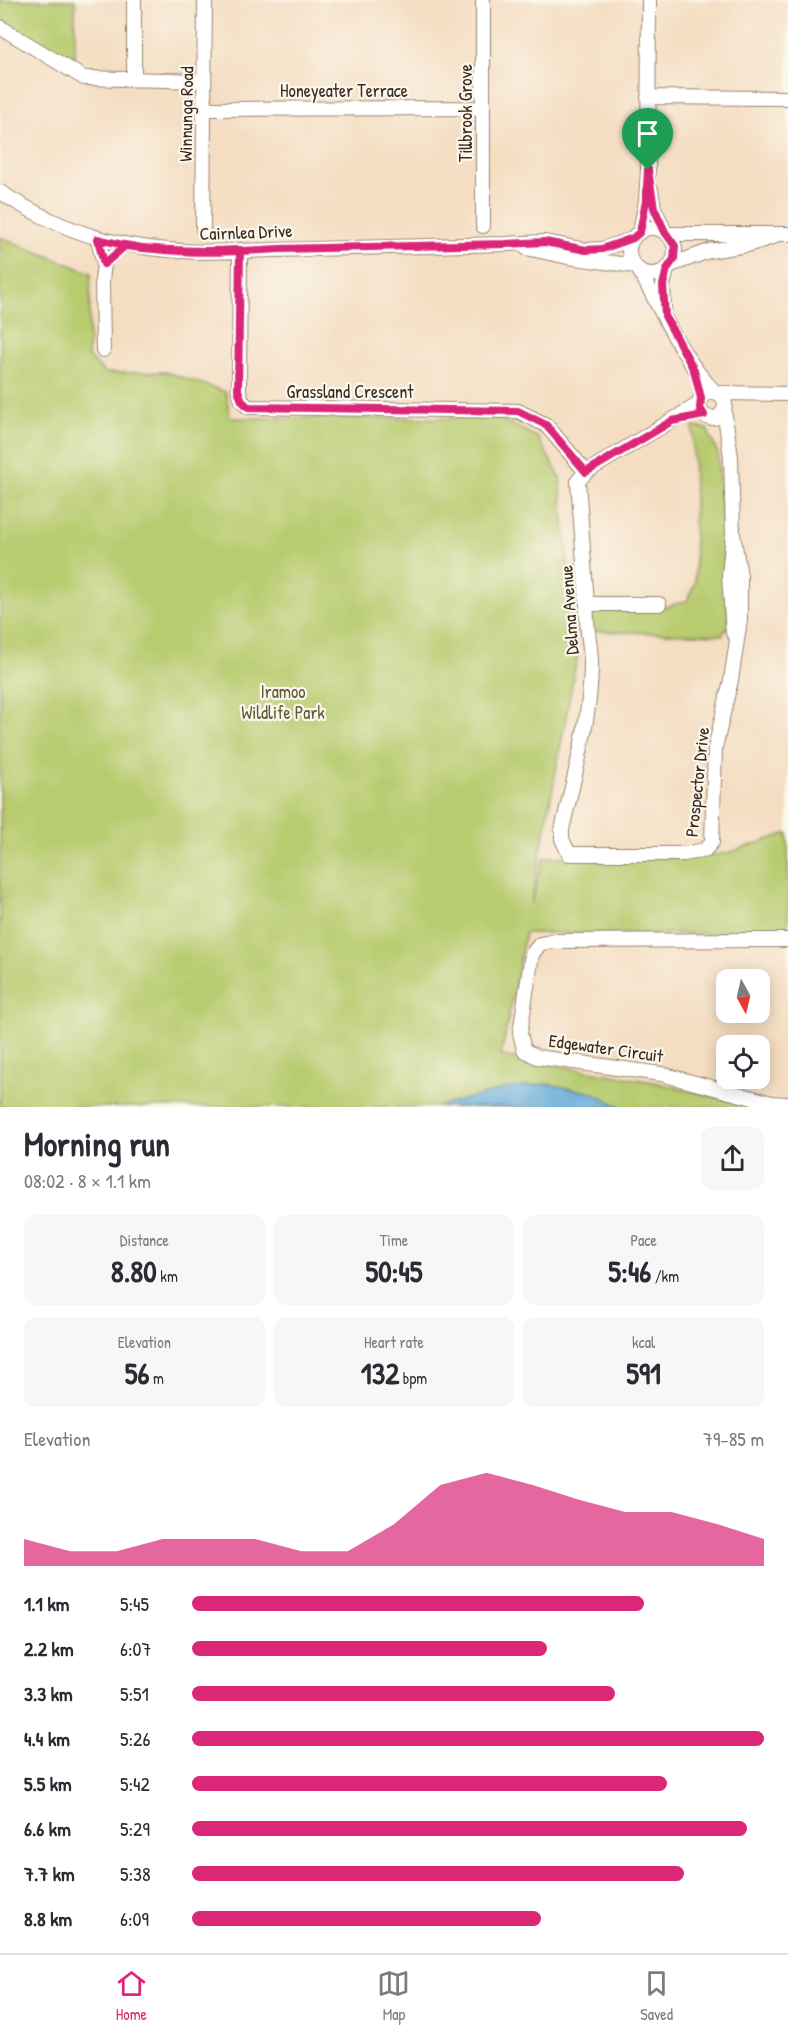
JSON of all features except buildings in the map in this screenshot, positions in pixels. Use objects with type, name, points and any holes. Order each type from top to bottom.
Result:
[{"type":"street","points":[[134,0],[134,80]]},
{"type":"street","name":"Winnunga Road","points":[[202,229],[205,0]]},
{"type":"street","name":"Tillbrook Grove","points":[[483,0],[483,226]]},
{"type":"street","points":[[649,0],[646,201],[629,252],[694,370],[704,408],[729,443]]},
{"type":"street","points":[[0,27],[76,75],[93,80],[204,81]]},
{"type":"street","points":[[648,97],[788,98]]},
{"type":"street","name":"Honeyeater Terrace","points":[[204,108],[483,108]]},
{"type":"street","points":[[648,170],[651,198],[666,233],[675,246],[663,285],[665,316]]},
{"type":"street","name":"Cairnlea Drive","points":[[0,192],[36,215],[98,239],[125,246],[201,252],[545,242],[586,250],[602,249],[636,235]]},
{"type":"street","points":[[636,235],[652,228],[666,233],[786,234]]},
{"type":"street","points":[[637,268],[653,274],[709,251],[747,245],[786,234]]},
{"type":"street","points":[[98,239],[104,264],[102,280],[103,350]]},
{"type":"street","name":"Cairnlea Drive","points":[[506,244],[637,268]]},
{"type":"street","points":[[104,264],[125,246]]},
{"type":"street","name":"Grassland Crescent","points":[[240,250],[238,390],[242,401],[248,407],[518,411],[546,425],[586,472]]},
{"type":"street","points":[[694,370],[724,399],[725,408]]},
{"type":"street","points":[[704,408],[707,393],[788,394]]},
{"type":"street","points":[[704,408],[718,416],[725,408],[755,394]]},
{"type":"street","points":[[586,472],[672,421],[704,408]]},
{"type":"street","name":"Prospector Drive","points":[[564,847],[573,855],[696,853],[709,846],[713,829],[715,748],[731,680],[735,644],[731,620],[729,575],[733,534],[725,408]]},
{"type":"street","name":"Delma Avenue","points":[[564,847],[562,830],[589,696],[591,663],[585,623],[587,604],[577,485],[586,472]]},
{"type":"street","points":[[587,604],[659,603]]},
{"type":"street","name":"Edgewater Circuit","points":[[788,940],[555,940],[540,944],[532,954],[520,1033],[524,1050],[537,1057],[660,1074],[772,1103],[788,1104]]},
{"type":"green space","points":[[0,0],[75,0],[75,67],[0,20]]},
{"type":"green space","name":"Iramoo Wildlife Park","points":[[0,237],[91,273],[88,357],[105,373],[166,372],[226,392],[230,418],[499,418],[537,437],[560,477],[577,658],[531,904],[544,857],[701,857],[728,853],[788,833],[788,934],[525,933],[501,1056],[654,1082],[754,1107],[0,1107]]},
{"type":"green space","points":[[693,427],[707,429],[718,454],[728,627],[722,635],[590,631],[591,611],[650,611],[687,601],[695,583]]},
{"type":"water","points":[[547,1084],[594,1093],[621,1107],[435,1107],[505,1089]]},
{"type":"route","points":[[648,170],[646,201],[640,232],[633,238],[602,249],[586,250],[528,241],[506,244],[240,250],[201,252],[156,250],[125,246],[98,239],[104,264],[125,246],[201,252],[240,250],[238,390],[242,401],[248,407],[256,409],[501,409],[518,411],[546,425],[558,436],[572,458],[586,472],[672,421],[704,415],[699,404],[701,398],[694,370],[665,316],[663,285],[667,269],[674,259],[675,246],[665,232],[654,208],[648,170]]}]
